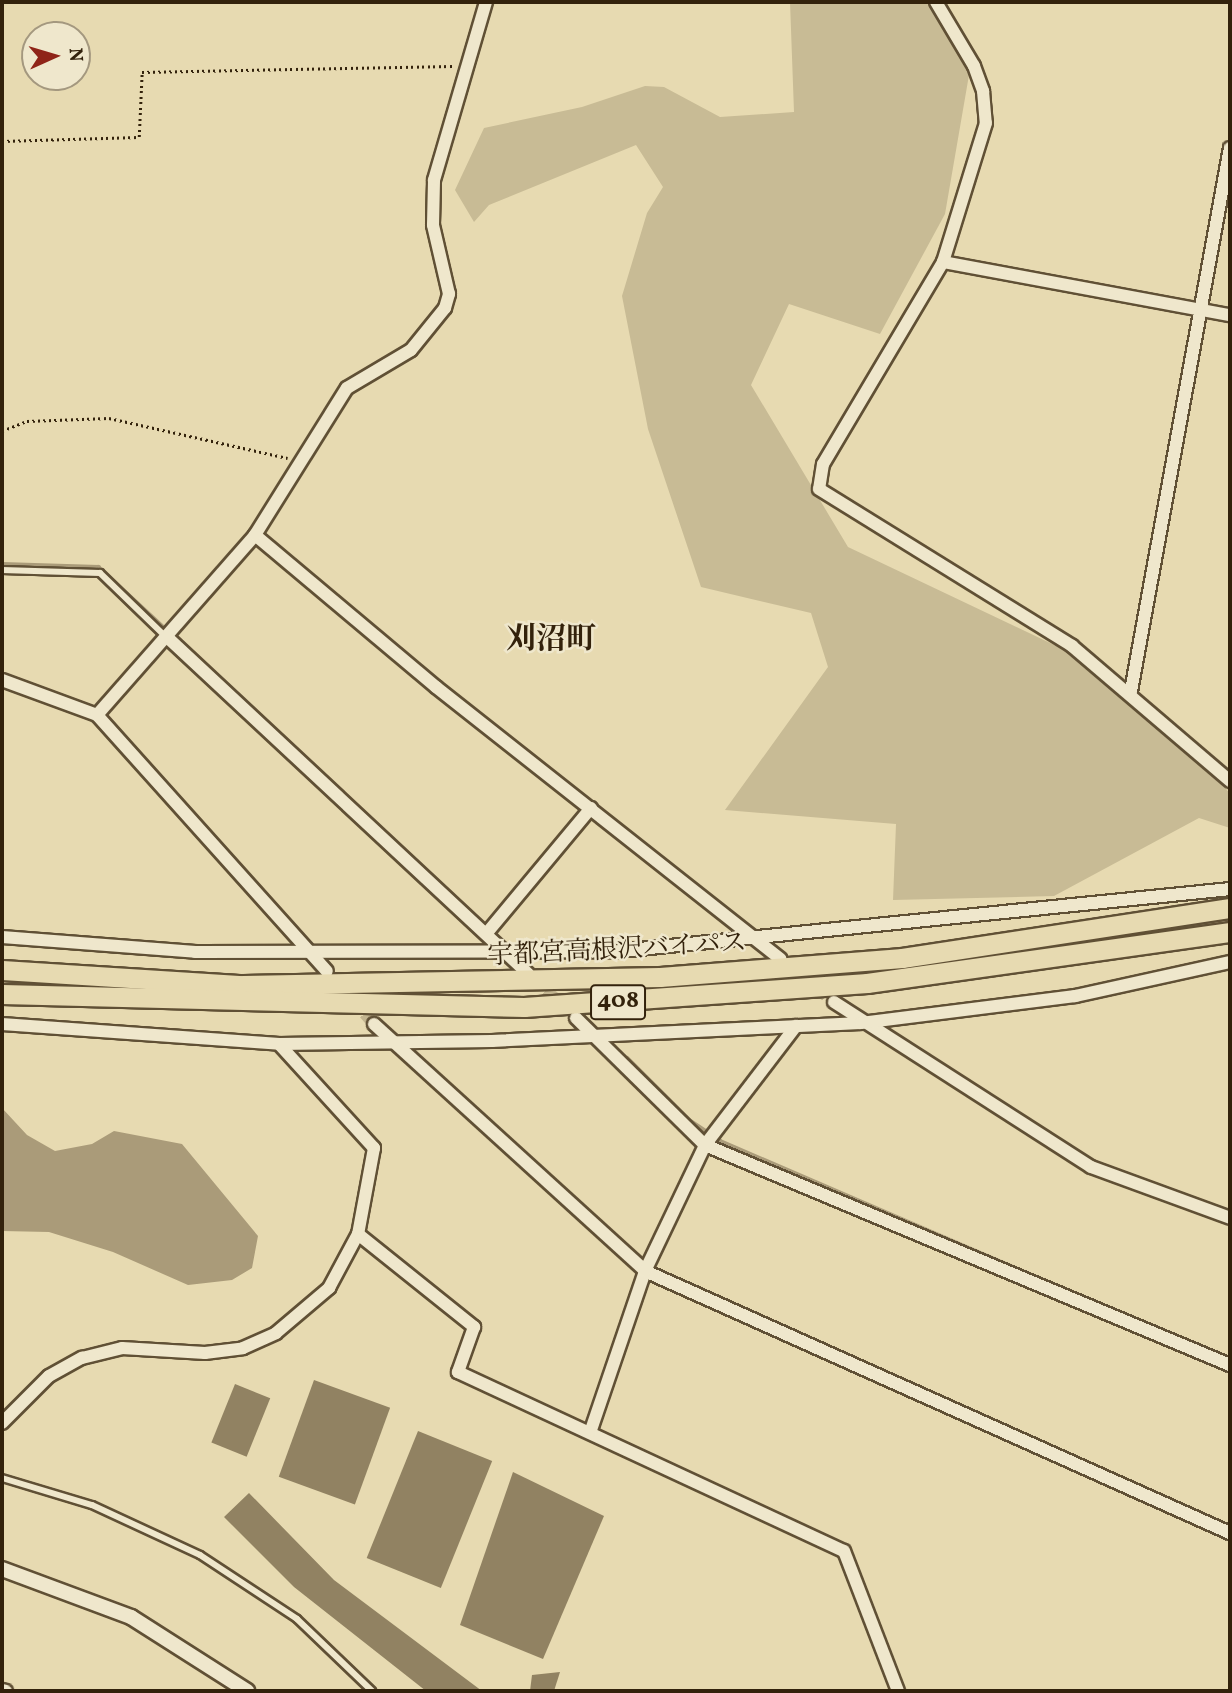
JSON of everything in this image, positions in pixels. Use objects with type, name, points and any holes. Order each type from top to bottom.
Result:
[{"type":"highway","name":"宇都宮高根沢バイパス","points":[[2,968],[243,985],[660,978],[902,958],[1230,908]]},
{"type":"highway","name":"宇都宮高根沢バイパス","points":[[2,994],[524,1007],[867,984],[1230,932]]},
{"type":"street","points":[[97,715],[255,535],[298,462],[347,388],[411,350],[444,308],[449,294],[433,225],[432,195],[464,66],[486,2]]},
{"type":"street","points":[[936,2],[974,66],[983,91],[986,123],[943,262],[823,464],[819,489],[1072,646],[1131,691],[1230,781]]},
{"type":"street","points":[[1131,691],[1204,310],[1230,148]]},
{"type":"street","points":[[943,262],[1230,315]]},
{"type":"street","points":[[255,535],[780,959]]},
{"type":"street","points":[[167,637],[528,974]]},
{"type":"street","points":[[2,680],[97,715],[327,971]]},
{"type":"street","points":[[486,934],[591,808]]},
{"type":"street","points":[[2,937],[195,952],[506,953],[756,940],[1230,889]]},
{"type":"street","points":[[2,1024],[279,1044],[392,1044],[861,1023],[1035,1002],[1230,962]]},
{"type":"street","points":[[834,1002],[861,1023],[1091,1167],[1230,1218]]},
{"type":"street","points":[[576,1018],[705,1145],[1230,1365]]},
{"type":"street","points":[[374,1024],[392,1044],[645,1271],[1230,1533]]},
{"type":"street","points":[[592,1430],[645,1271],[705,1145],[793,1037],[796,1026]]},
{"type":"street","points":[[2,1423],[49,1376],[82,1358],[122,1348],[205,1353],[243,1348],[276,1333],[329,1288],[358,1234],[374,1148],[279,1044]]},
{"type":"street","points":[[358,1234],[474,1327],[458,1372],[592,1430],[844,1550],[898,1691]]},
{"type":"street","points":[[2,1569],[131,1617],[247,1691]]},
{"type":"lane","points":[[2,570],[100,573],[167,637]]},
{"type":"lane","points":[[2,1478],[92,1505],[200,1555],[297,1619],[372,1691]]},
{"type":"path","points":[[2,141],[139,137],[142,72],[464,66]]},
{"type":"path","points":[[2,431],[27,421],[109,418],[298,462]]},
{"type":"shaded area","points":[[790,2],[929,2],[969,75],[945,214],[880,334],[789,304],[751,385],[848,547],[1088,661],[1230,793],[1230,828],[1199,818],[1054,896],[893,900],[896,824],[725,810],[828,667],[811,613],[701,587],[648,429],[622,296],[647,213],[663,187],[636,145],[489,205],[474,222],[455,190],[484,128],[582,107],[645,86],[664,87],[720,117],[794,112]]},
{"type":"shaded area","points":[[2,1108],[27,1135],[55,1151],[92,1144],[114,1131],[182,1144],[258,1236],[252,1268],[232,1280],[188,1285],[113,1252],[49,1232],[2,1231]]},
{"type":"building","points":[[314,1380],[390,1408],[355,1504],[279,1477]]},
{"type":"building","points":[[235,1384],[270,1398],[247,1457],[211,1442]]},
{"type":"building","points":[[418,1431],[492,1461],[441,1588],[367,1558]]},
{"type":"building","points":[[513,1472],[604,1516],[543,1659],[460,1625]]},
{"type":"building","points":[[249,1493],[334,1580],[482,1691],[426,1691],[294,1587],[224,1517]]},
{"type":"building","points":[[560,1672],[554,1691],[530,1691],[532,1675]]},
{"type":"waterway","points":[[2,564],[98,567],[165,629]]},
{"type":"waterway","points":[[627,1058],[689,1120],[720,1141],[1043,1280]]},
{"type":"tunnel","points":[[788,966],[834,1002]]},
{"type":"tunnel","points":[[533,978],[563,1006]]},
{"type":"tunnel","points":[[353,1000],[374,1024]]},
{"type":"district","name":"刈沼町","points":[[551,640]]}]
